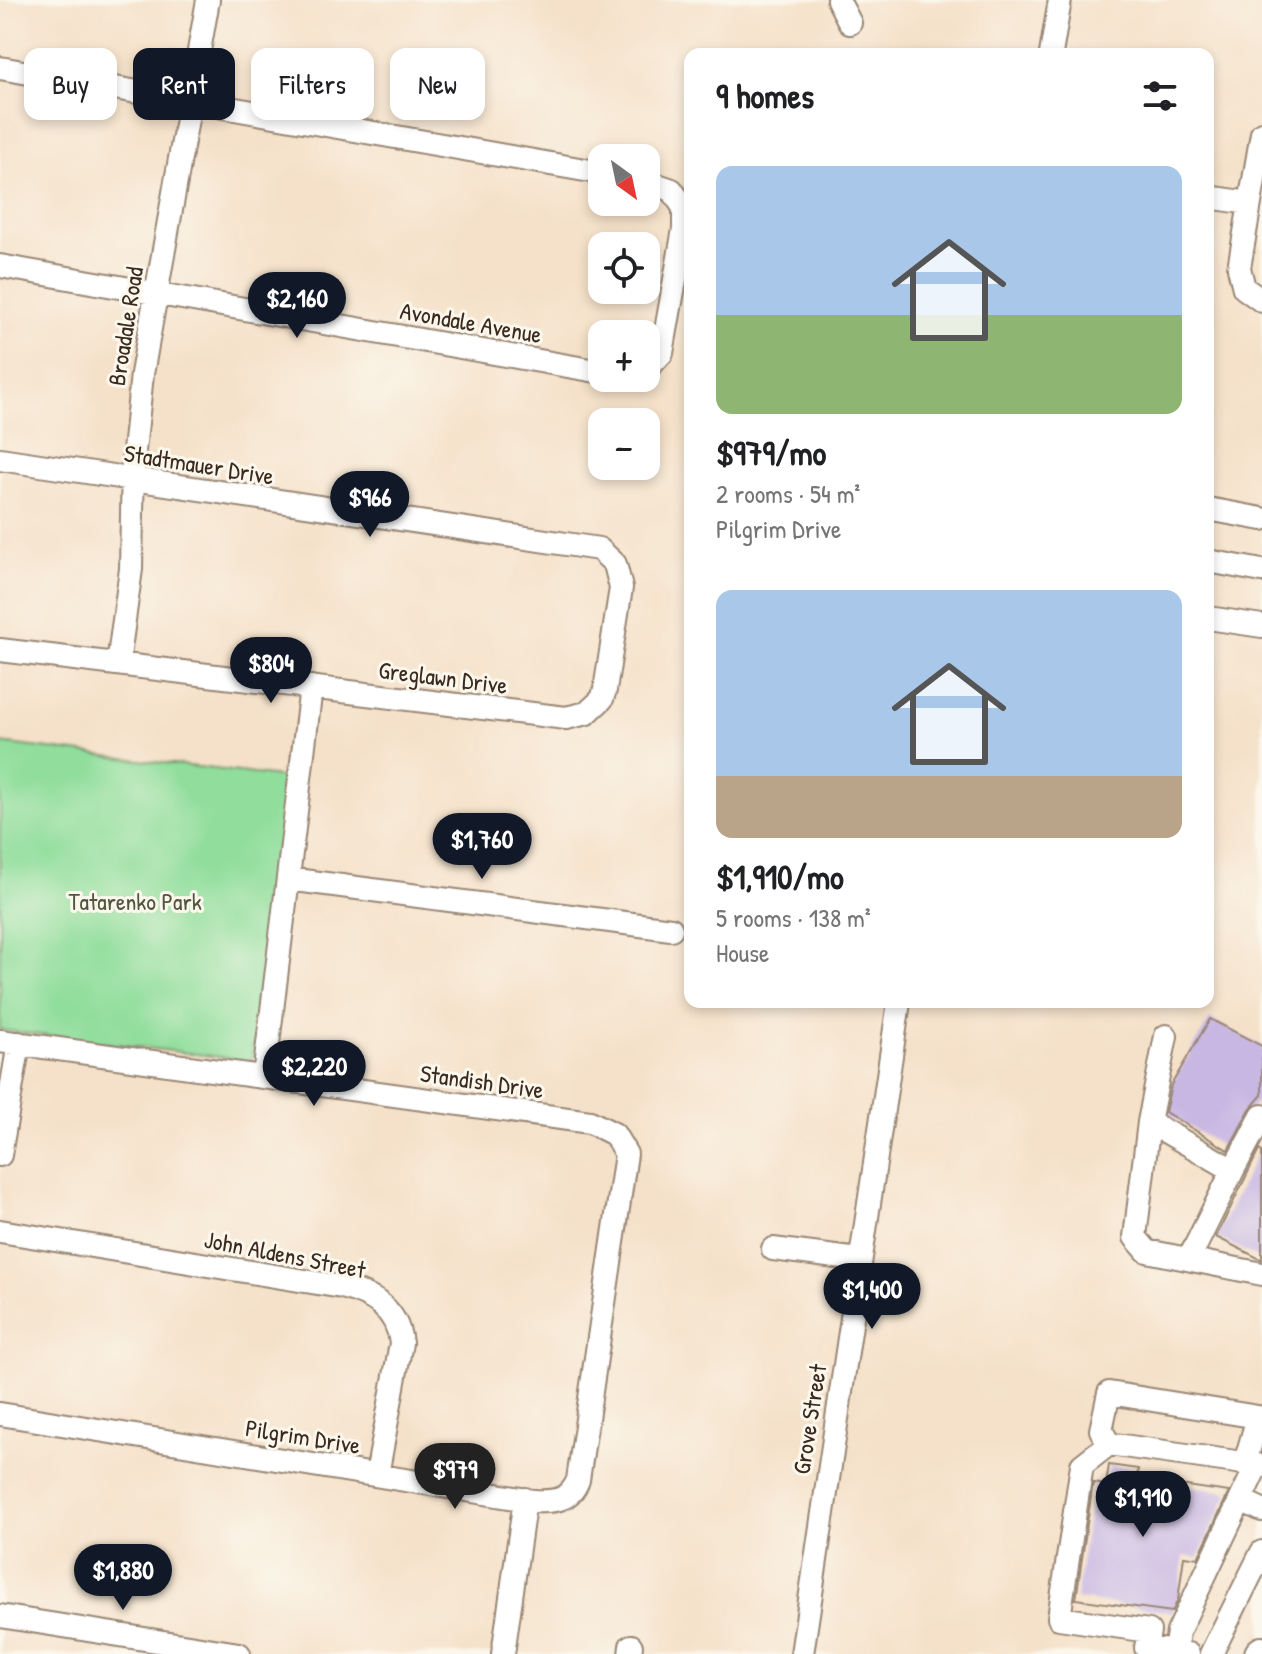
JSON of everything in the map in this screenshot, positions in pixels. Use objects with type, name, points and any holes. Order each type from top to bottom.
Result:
[{"type":"street","name":"Broadale Road","points":[[200,48],[208,0]]},
{"type":"street","points":[[838,0],[850,23]]},
{"type":"street","points":[[1052,48],[1060,0]]},
{"type":"street","points":[[0,68],[133,92]]},
{"type":"street","points":[[235,110],[588,171]]},
{"type":"street","name":"Broadale Road","points":[[118,664],[131,569],[132,480],[142,374],[188,120]]},
{"type":"street","points":[[1262,133],[1249,203],[1240,280],[1250,294],[1262,301]]},
{"type":"street","points":[[660,186],[672,190],[684,211]]},
{"type":"street","points":[[1214,198],[1249,203]]},
{"type":"street","points":[[660,355],[684,226]]},
{"type":"street","name":"Avondale Avenue","points":[[0,266],[588,370]]},
{"type":"street","name":"Stadtmauer Drive","points":[[0,459],[599,549],[615,564],[621,588],[605,690],[602,699],[587,713],[566,718],[547,715]]},
{"type":"street","points":[[1214,510],[1262,519]]},
{"type":"street","points":[[1214,562],[1262,571]]},
{"type":"street","points":[[1214,619],[1262,626]]},
{"type":"street","name":"Greglawn Drive","points":[[0,650],[547,715]]},
{"type":"street","points":[[264,1077],[311,687]]},
{"type":"street","points":[[288,879],[671,929]]},
{"type":"street","name":"Grove Street","points":[[802,1654],[898,1008]]},
{"type":"street","points":[[1166,1036],[1149,1122],[1135,1237],[1147,1251],[1262,1274]]},
{"type":"street","points":[[0,1155],[9,1042]]},
{"type":"street","name":"Standish Drive","points":[[9,1042],[590,1122],[609,1130],[620,1142],[626,1154],[623,1185]]},
{"type":"street","points":[[1189,1259],[1262,1116]]},
{"type":"street","points":[[1149,1122],[1233,1170]]},
{"type":"street","name":"Pilgrim Drive","points":[[0,1414],[525,1499],[561,1500],[575,1488],[578,1480],[623,1185]]},
{"type":"street","name":"John Aldens Street","points":[[0,1231],[342,1287],[378,1301],[399,1327],[401,1343],[377,1475]]},
{"type":"street","points":[[773,1249],[859,1260]]},
{"type":"street","points":[[1109,1444],[1101,1430],[1109,1393],[1258,1417],[1255,1465],[1178,1632],[1182,1653],[1146,1648],[1149,1631],[1059,1618],[1082,1465],[1109,1444],[1255,1465]]},
{"type":"street","points":[[503,1654],[525,1499]]},
{"type":"street","points":[[1241,1500],[1262,1510]]},
{"type":"street","points":[[1211,1654],[1262,1552]]},
{"type":"street","points":[[0,1616],[239,1654]]},
{"type":"green space","name":"Tatarenko Park","points":[[0,743],[288,778],[252,1061],[0,1030]]},
{"type":"building","points":[[1210,1019],[1262,1046],[1262,1095],[1250,1109],[1228,1150],[1165,1112],[1171,1085]]},
{"type":"building","points":[[1259,1150],[1262,1152],[1262,1260],[1216,1237]]},
{"type":"building","points":[[1109,1465],[1138,1469],[1137,1479],[1229,1492],[1198,1558],[1184,1556],[1178,1600],[1172,1612],[1076,1599],[1093,1483],[1106,1485]]}]
